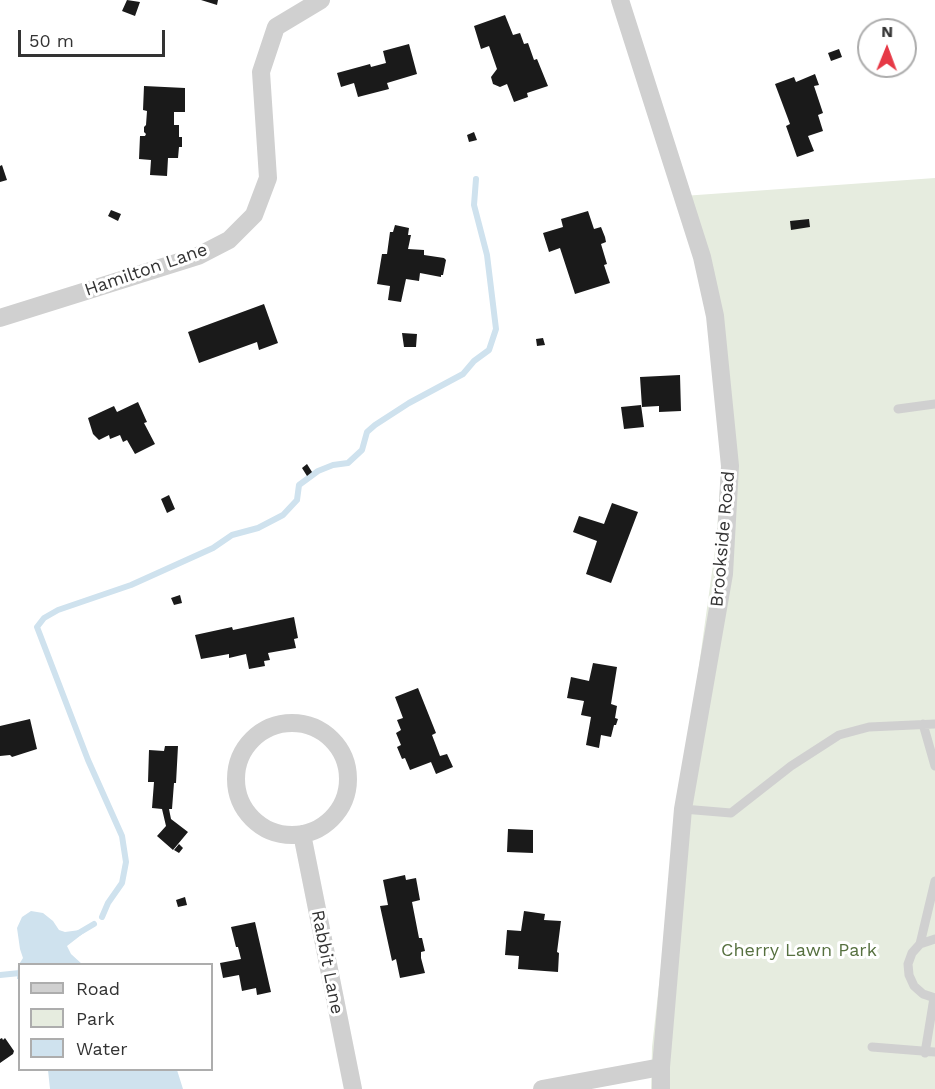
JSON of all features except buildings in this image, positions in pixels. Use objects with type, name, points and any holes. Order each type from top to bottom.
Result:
[{"type":"street","name":"Hamilton Lane","points":[[0,318],[198,256],[229,240],[254,215],[268,178],[261,72],[276,27],[321,0]]},
{"type":"street","name":"Brookside Road","points":[[620,0],[702,257],[715,315],[730,466],[724,574],[683,810],[661,1089]]},
{"type":"street","points":[[297,722],[314,726],[330,736],[341,750],[348,767],[349,785],[344,802],[334,817],[319,829],[302,834],[285,835],[268,830],[253,820],[242,807],[236,791],[235,773],[240,756],[249,741],[262,730],[279,724],[297,722]]},
{"type":"street","name":"Rabbit Lane","points":[[302,834],[353,1089]]},
{"type":"street","points":[[542,1089],[661,1067]]},
{"type":"lane","points":[[898,409],[935,404]]},
{"type":"lane","points":[[923,724],[935,766]]},
{"type":"lane","points":[[683,810],[731,813],[791,765],[838,735],[869,727],[935,724]]},
{"type":"lane","points":[[872,1047],[930,1053],[934,998],[923,994],[914,986],[909,975],[908,964],[912,953],[920,944],[935,881]]},
{"type":"lane","points":[[920,944],[935,939]]},
{"type":"green space","name":"Cherry Lawn Park","points":[[935,178],[935,1089],[651,1089],[652,1047],[678,817],[716,543],[725,421],[703,266],[683,196]]},
{"type":"water","points":[[31,911],[43,913],[59,930],[85,932],[67,946],[71,954],[81,963],[20,963],[23,958],[17,928],[22,917]]},
{"type":"water","points":[[48,1071],[177,1071],[183,1089],[50,1089]]},
{"type":"waterway","points":[[102,917],[108,903],[122,883],[126,862],[122,836],[88,760],[37,627],[44,618],[58,610],[131,585],[213,548],[232,535],[258,528],[283,515],[297,500],[299,485],[318,471],[333,465],[348,463],[362,450],[367,432],[375,425],[409,403],[463,374],[474,361],[489,350],[496,329],[487,255],[474,205],[476,179]]},
{"type":"waterway","points":[[77,934],[94,924]]},
{"type":"waterway","points":[[0,975],[18,973]]}]
